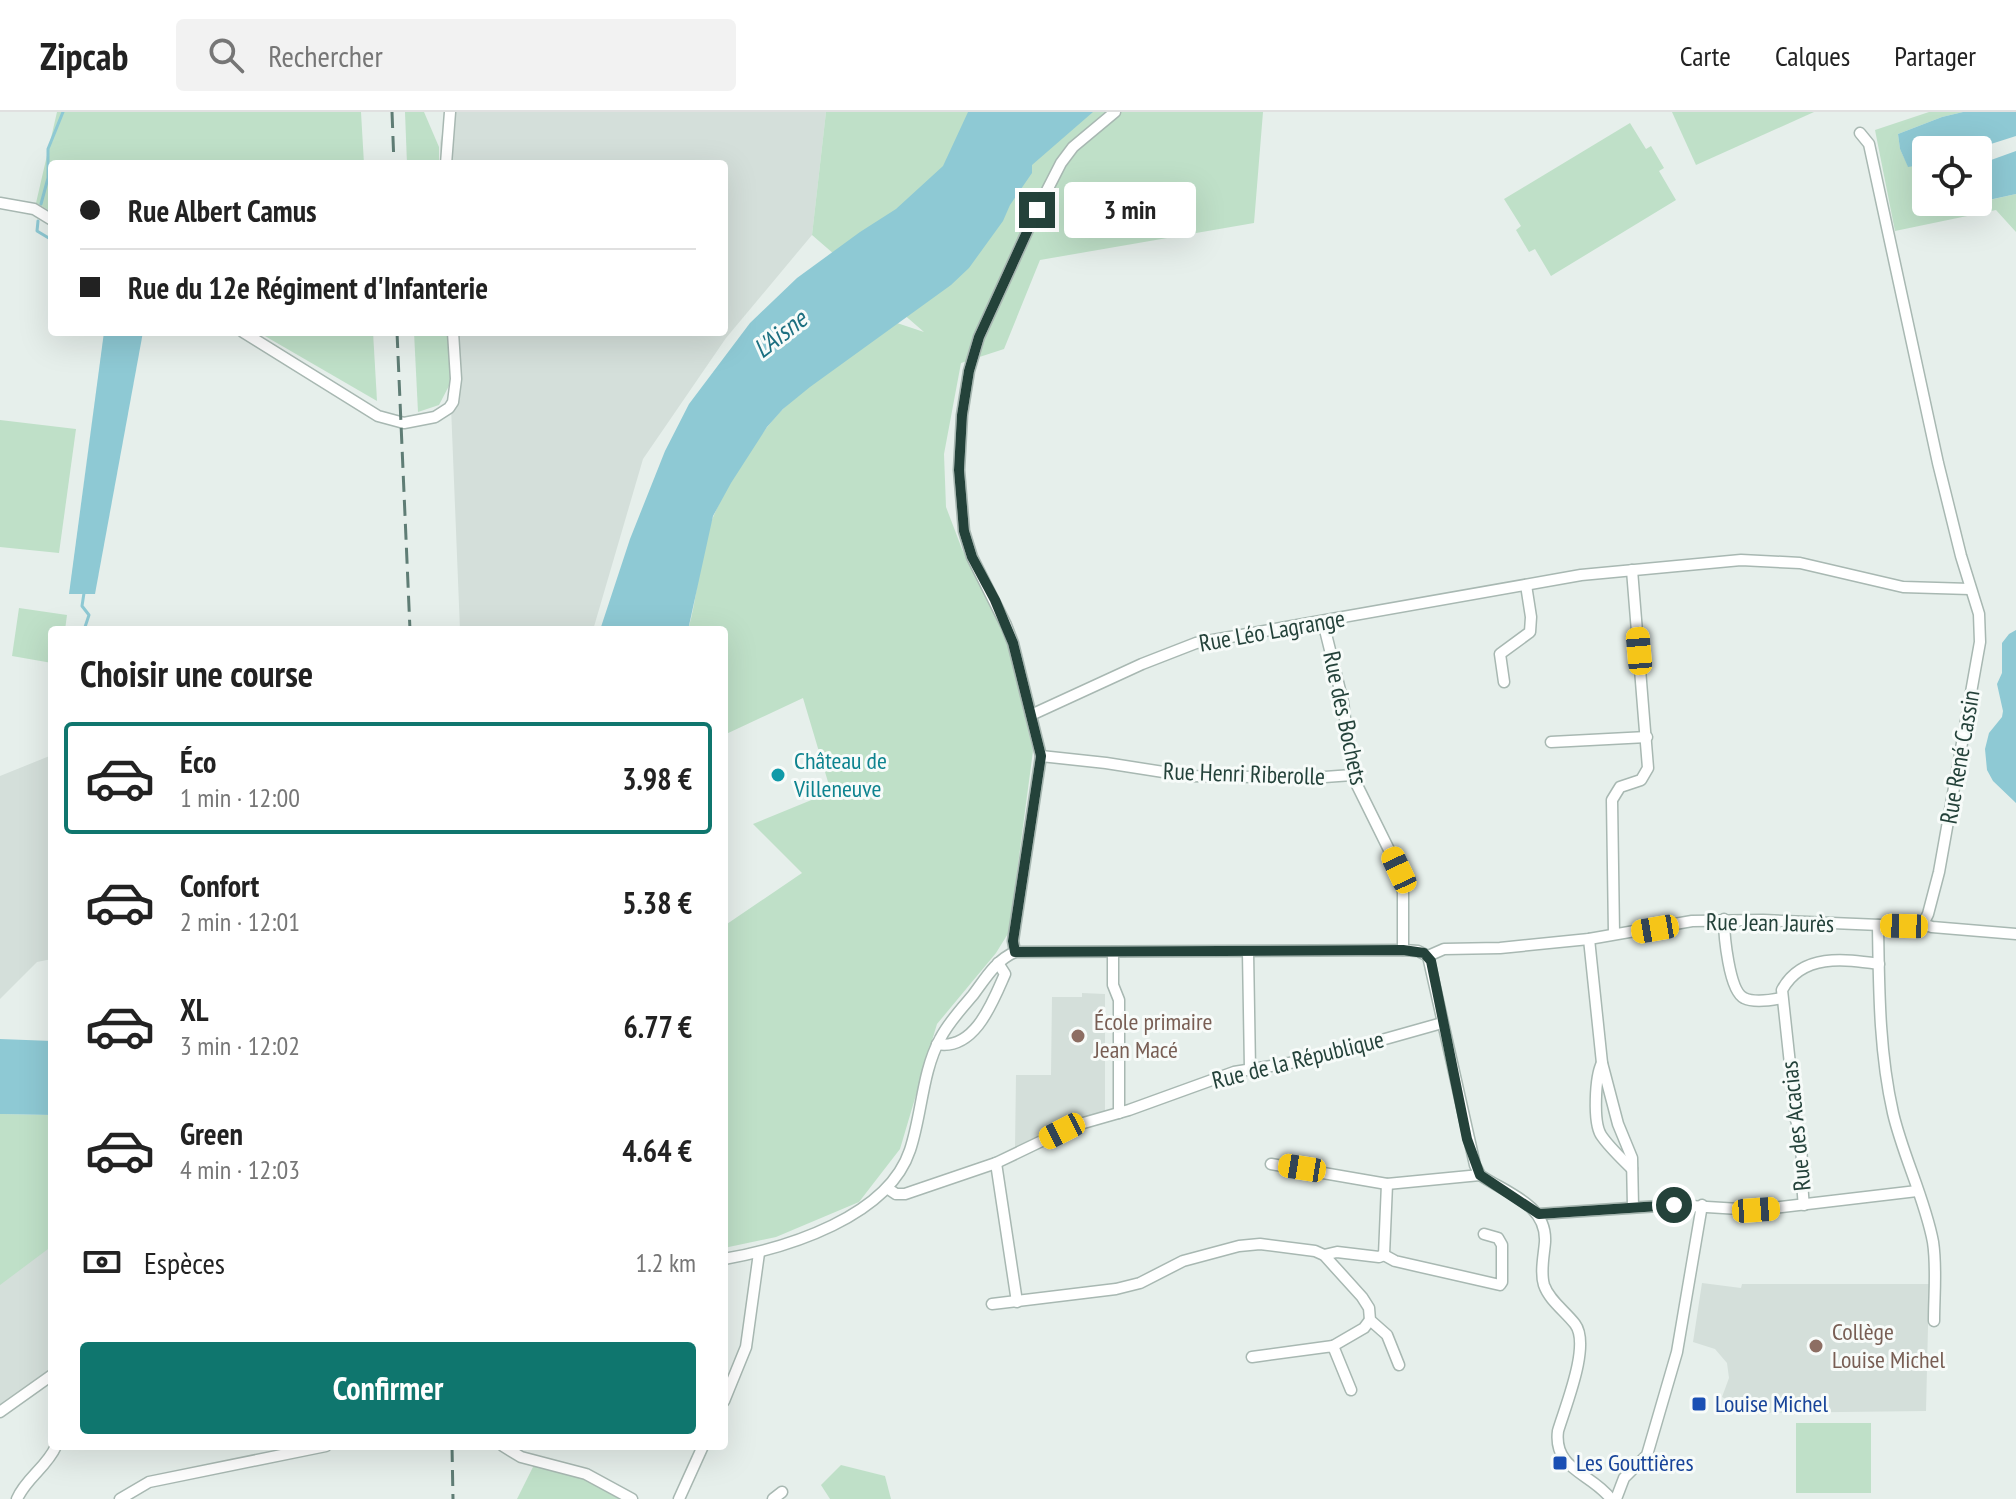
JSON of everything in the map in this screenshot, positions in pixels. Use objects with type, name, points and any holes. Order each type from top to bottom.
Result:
[{"type":"street","points":[[446,160],[450,112]]},
{"type":"street","points":[[1015,952],[1013,941],[1041,756],[1006,625],[972,557],[964,531],[959,470],[962,415],[969,371],[979,337],[1037,210],[1061,163],[1073,147],[1115,112]]},
{"type":"street","name":"Rue René Cassin","points":[[1860,133],[1869,144],[1938,463],[1979,614],[1980,642],[1939,872],[1923,924]]},
{"type":"street","points":[[0,203],[34,209],[48,218]]},
{"type":"street","points":[[249,336],[378,416],[404,423],[435,417],[453,402],[456,379],[453,336]]},
{"type":"street","name":"Rue Léo Lagrange","points":[[1031,715],[1196,643],[1581,575],[1741,560],[1800,563],[1903,587],[1970,589]]},
{"type":"street","points":[[1614,934],[1612,800],[1620,787],[1633,784],[1646,774],[1648,768],[1632,570]]},
{"type":"street","points":[[1504,682],[1498,659],[1500,654],[1525,637],[1531,626],[1526,585]]},
{"type":"street","name":"Rue des Bochets","points":[[1323,622],[1343,702],[1352,775],[1399,870],[1403,893],[1403,950]]},
{"type":"street","points":[[1551,742],[1647,737]]},
{"type":"street","name":"Rue Henri Riberolle","points":[[1041,756],[1189,776],[1311,778],[1352,775]]},
{"type":"street","points":[[1724,919],[1729,966],[1740,994],[1749,999],[1782,998],[1785,984],[1819,961],[1831,959],[1879,964]]},
{"type":"street","name":"Rue Jean Jaurès","points":[[1428,956],[1444,949],[1500,948],[1589,939],[1692,921],[1724,919],[1923,924],[2016,934]]},
{"type":"street","points":[[1878,925],[1879,1029],[1883,1058],[1893,1114],[1933,1241],[1934,1321]]},
{"type":"street","points":[[1589,939],[1602,1063],[1618,1124],[1632,1158],[1633,1207]]},
{"type":"street","points":[[728,1258],[759,1253],[840,1221],[869,1205],[887,1188],[909,1154],[937,1044],[950,1023],[1015,952],[1403,950],[1418,951],[1428,956],[1467,1139],[1480,1175],[1539,1214],[1702,1205],[1756,1210],[1917,1191]]},
{"type":"street","points":[[1248,952],[1250,1069]]},
{"type":"street","points":[[1113,953],[1113,985],[1119,1000],[1119,1113]]},
{"type":"street","points":[[937,1044],[947,1046],[972,1032],[986,1015],[1005,974],[1001,965]]},
{"type":"street","name":"Rue des Acacias","points":[[1782,998],[1796,1120],[1802,1138],[1800,1182],[1804,1205]]},
{"type":"street","name":"Rue de la République","points":[[887,1188],[896,1194],[905,1194],[996,1163],[1073,1126],[1234,1072],[1314,1059],[1442,1023]]},
{"type":"street","points":[[1602,1063],[1597,1072],[1596,1092],[1599,1130],[1632,1169]]},
{"type":"street","points":[[1605,1139],[1618,1124]]},
{"type":"street","points":[[996,1163],[1017,1302]]},
{"type":"street","points":[[1271,1164],[1387,1184],[1480,1175]]},
{"type":"street","points":[[1384,1255],[1387,1184]]},
{"type":"street","points":[[1539,1214],[1545,1232],[1543,1281],[1547,1291],[1577,1326],[1581,1344],[1557,1444],[1566,1463],[1601,1486],[1613,1499],[1624,1478],[1647,1455],[1665,1396],[1677,1352],[1702,1205]]},
{"type":"street","points":[[1324,1255],[1337,1252],[1384,1255],[1395,1261],[1500,1285],[1502,1245],[1498,1238],[1484,1234]]},
{"type":"street","points":[[992,1304],[1116,1289],[1140,1283],[1183,1261],[1239,1246],[1260,1244],[1315,1251],[1324,1255],[1369,1308],[1370,1320],[1364,1328],[1333,1346],[1252,1357]]},
{"type":"street","points":[[728,1391],[746,1347],[759,1253]]},
{"type":"street","points":[[1370,1320],[1387,1335],[1399,1365]]},
{"type":"street","points":[[1333,1346],[1351,1390]]},
{"type":"street","points":[[0,1412],[48,1378]]},
{"type":"street","points":[[17,1499],[28,1481],[50,1460],[54,1450]]},
{"type":"street","points":[[120,1499],[149,1482],[306,1450]]},
{"type":"street","points":[[509,1450],[516,1455],[586,1474],[632,1499]]},
{"type":"street","points":[[679,1499],[701,1450]]},
{"type":"street","points":[[1601,1486],[1624,1478]]},
{"type":"shaded area","points":[[447,112],[826,112],[812,235],[728,336],[728,160],[441,160],[440,143]]},
{"type":"shaded area","points":[[448,336],[728,336],[643,459],[594,626],[460,626]]},
{"type":"shaded area","points":[[48,757],[48,960],[37,962],[0,999],[0,776]]},
{"type":"shaded area","name":"École primaire Jean Macé","points":[[1082,993],[1105,994],[1105,1112],[1066,1122],[1015,1148],[1016,1075],[1051,1075],[1052,997],[1082,997]]},
{"type":"shaded area","points":[[48,1231],[48,1373],[0,1405],[0,1261]]},
{"type":"shaded area","name":"Collège Louise Michel","points":[[1702,1283],[1741,1288],[1742,1284],[1929,1284],[1926,1411],[1745,1413],[1744,1408],[1722,1397],[1729,1378],[1727,1363],[1715,1349],[1693,1342]]},
{"type":"green space","points":[[57,112],[361,112],[364,160],[48,160],[48,210],[36,203]]},
{"type":"green space","points":[[405,112],[424,112],[439,147],[439,160],[407,160]]},
{"type":"green space","points":[[826,112],[1263,112],[1254,223],[1040,260],[1004,349],[961,363],[944,454],[946,507],[962,549],[1006,638],[1033,751],[1009,932],[996,953],[937,1024],[900,1149],[859,1202],[776,1237],[728,1247],[728,923],[802,873],[753,824],[831,792],[803,698],[728,733],[728,626],[689,626],[702,553],[709,528],[731,481],[784,408],[824,374],[897,323],[924,332],[812,235]]},
{"type":"green space","points":[[1672,112],[1814,112],[1696,165]]},
{"type":"green space","points":[[1929,112],[1963,112],[1898,134],[1900,149],[1908,166],[1912,166],[1912,216],[1967,216],[1895,231],[1875,130]]},
{"type":"green space","points":[[1630,123],[1646,149],[1651,146],[1664,168],[1659,171],[1676,200],[1551,276],[1535,249],[1529,252],[1516,230],[1521,226],[1504,199]]},
{"type":"green space","points":[[2016,194],[2016,232],[1996,210],[1992,211],[1992,199]]},
{"type":"green space","points":[[265,336],[373,336],[377,401]]},
{"type":"green space","points":[[414,336],[448,336],[451,382],[439,405],[418,412]]},
{"type":"green space","points":[[0,420],[76,429],[59,553],[0,547]]},
{"type":"green space","points":[[19,608],[67,615],[66,626],[48,626],[48,662],[12,656]]},
{"type":"green space","points":[[0,1114],[48,1115],[48,1249],[0,1285]]},
{"type":"green space","points":[[1796,1423],[1871,1423],[1871,1493],[1796,1493]]},
{"type":"green space","points":[[535,1463],[565,1469],[625,1499],[517,1499]]},
{"type":"green space","points":[[841,1465],[885,1476],[891,1499],[830,1499],[821,1485]]},
{"type":"water","name":"L'Aisne","points":[[968,112],[1093,112],[1032,165],[1032,173],[1003,221],[969,268],[951,285],[810,387],[767,427],[713,516],[689,626],[601,626],[630,539],[665,451],[689,404],[750,323],[797,278],[896,209],[943,166]]},
{"type":"water","points":[[1963,112],[2016,112],[2016,136],[1992,144],[1992,136],[1912,136],[1912,166],[1908,167],[1900,149],[1898,134]]},
{"type":"water","points":[[2016,151],[2016,194],[1992,199],[1992,160]]},
{"type":"water","points":[[103,336],[142,336],[95,594],[69,594]]},
{"type":"water","points":[[2016,630],[2016,803],[1993,781],[1987,770],[1985,749],[1989,733],[2003,711],[1997,684],[2002,673],[2002,643]]},
{"type":"water","points":[[0,1039],[48,1041],[48,1115],[0,1114]]},
{"type":"waterway","points":[[41,204],[48,178],[48,149],[63,112]]},
{"type":"waterway","points":[[38,221],[37,231],[48,238]]},
{"type":"waterway","points":[[84,593],[82,606],[89,615],[85,626]]},
{"type":"railway","points":[[392,112],[394,160]]},
{"type":"railway","points":[[397,336],[410,626]]},
{"type":"railway","points":[[452,1450],[453,1499]]},
{"type":"place","name":"Château de Villeneuve","points":[[778,775]]},
{"type":"place","name":"École primaire Jean Macé","points":[[1078,1036]]},
{"type":"place","name":"Collège Louise Michel","points":[[1816,1346]]},
{"type":"place","name":"Louise Michel","points":[[1699,1404]]},
{"type":"place","name":"Les Gouttières","points":[[1560,1463]]},
{"type":"route","points":[[1037,210],[979,337],[969,371],[962,415],[959,470],[964,531],[972,557],[1013,643],[1041,756],[1013,941],[1015,952],[1403,950],[1424,953],[1431,961],[1467,1139],[1480,1175],[1539,1214],[1674,1205]]}]
